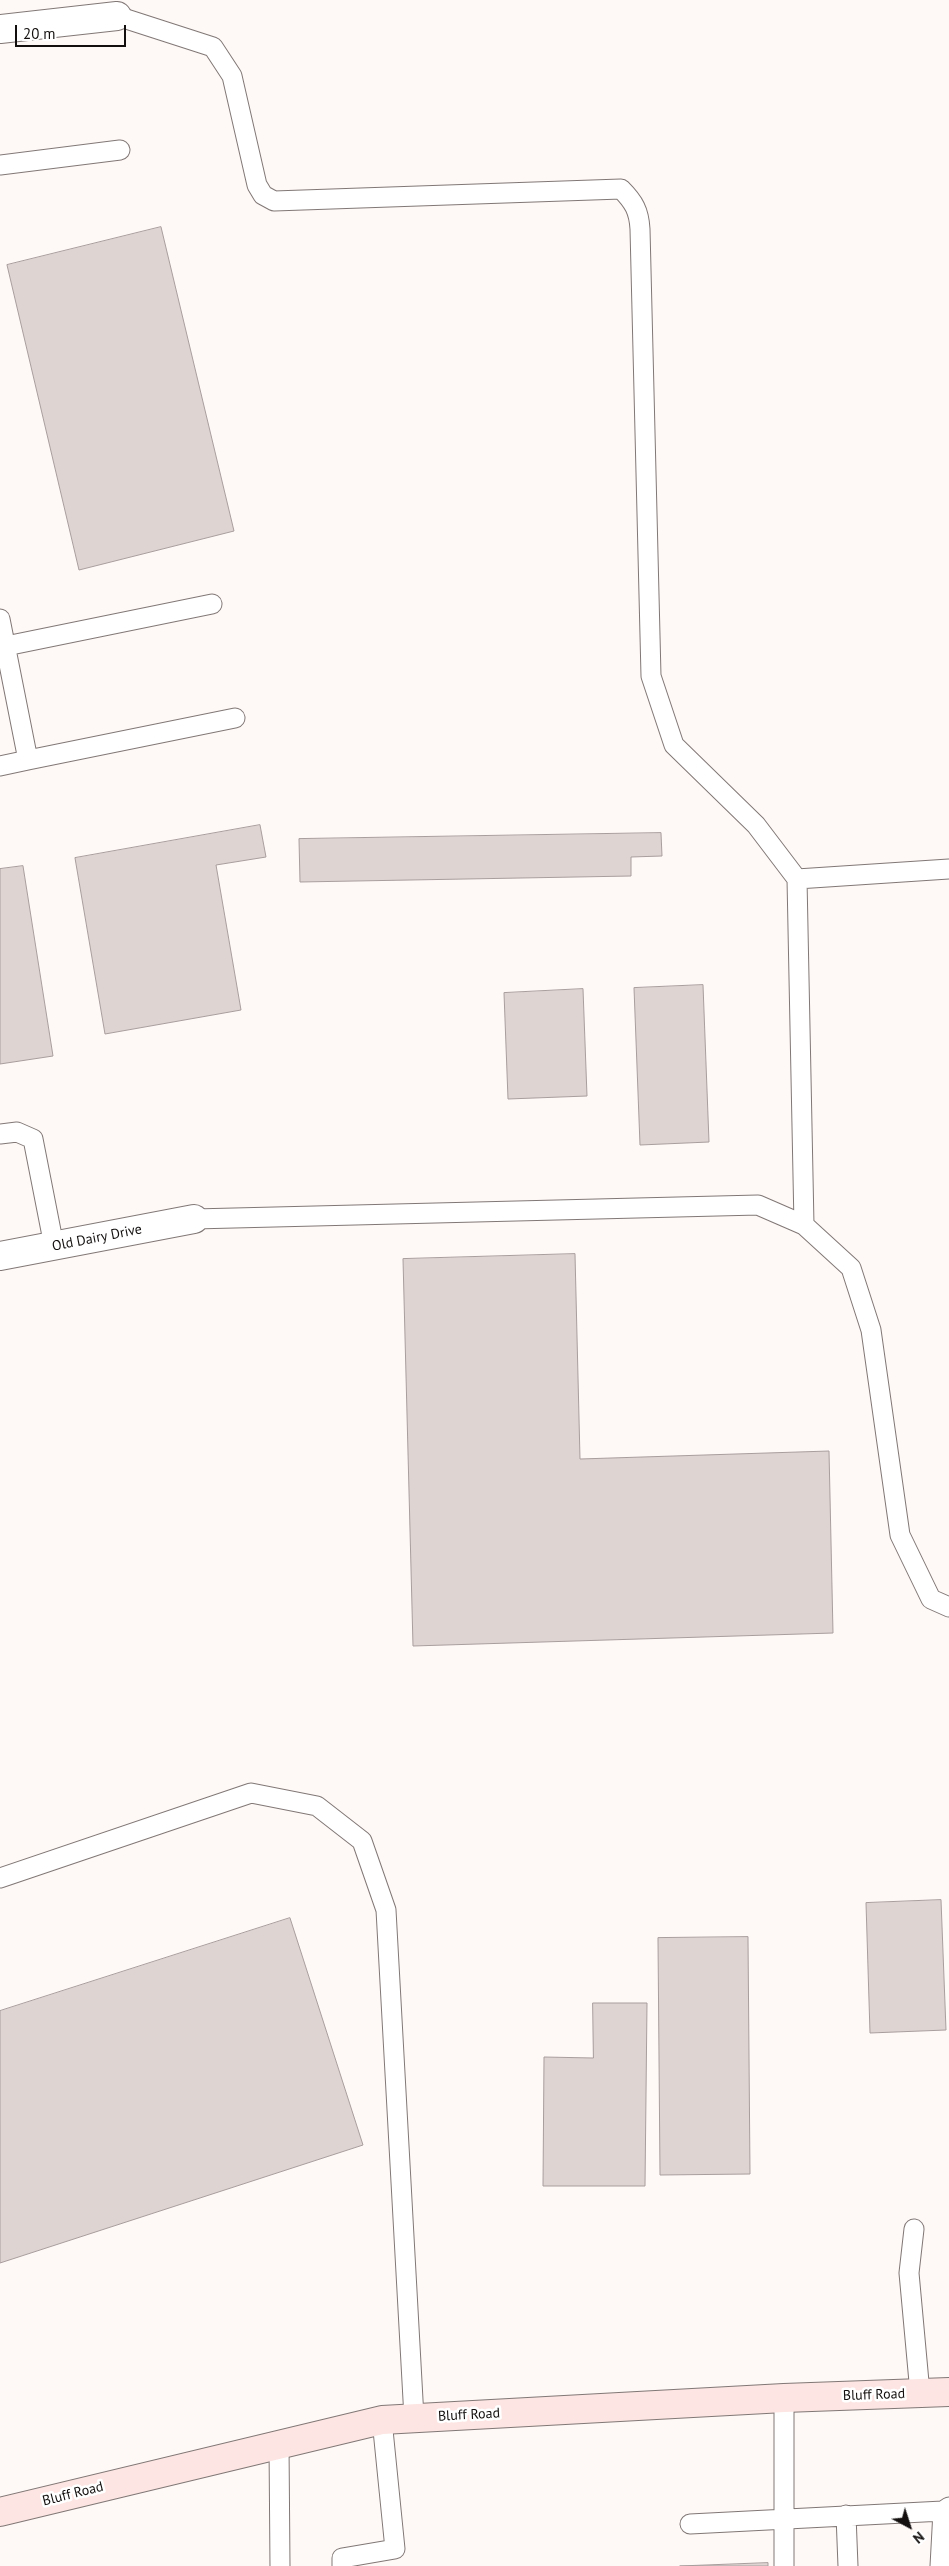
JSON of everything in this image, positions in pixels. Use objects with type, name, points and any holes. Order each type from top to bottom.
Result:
[{"type":"main road","name":"Bluff Road","points":[[0,2512],[382,2420],[784,2398],[949,2392]]},
{"type":"street","points":[[0,29],[117,16]]},
{"type":"street","name":"Old Dairy Drive","points":[[0,1256],[194,1219]]},
{"type":"lane","points":[[117,16],[213,47],[232,76],[257,185],[262,195],[274,201],[621,189],[632,200],[639,214],[640,230],[651,676],[674,745],[756,825],[796,879],[804,1225]]},
{"type":"lane","points":[[0,165],[120,150]]},
{"type":"lane","points":[[6,646],[212,604]]},
{"type":"lane","points":[[0,619],[28,760]]},
{"type":"lane","points":[[0,766],[235,718]]},
{"type":"lane","points":[[796,879],[949,870]]},
{"type":"lane","points":[[0,1134],[17,1132],[33,1139],[54,1246]]},
{"type":"lane","points":[[194,1219],[758,1205],[804,1225],[851,1268],[872,1330],[900,1535],[932,1599],[949,1607]]},
{"type":"lane","points":[[0,1878],[251,1793],[317,1806],[362,1840],[386,1910],[414,2418]]},
{"type":"lane","points":[[914,2230],[909,2273],[920,2393]]},
{"type":"lane","points":[[784,2398],[784,2566]]},
{"type":"lane","points":[[342,2566],[342,2558],[395,2549],[382,2420]]},
{"type":"lane","points":[[279,2444],[280,2566]]},
{"type":"lane","points":[[690,2524],[946,2509],[940,2566]]},
{"type":"lane","points":[[846,2515],[848,2566]]},
{"type":"building","points":[[161,227],[234,531],[79,570],[7,265]]},
{"type":"building","points":[[260,825],[266,857],[216,865],[241,1010],[105,1034],[75,858]]},
{"type":"building","points":[[661,833],[662,856],[631,857],[631,876],[300,882],[299,839]]},
{"type":"building","points":[[23,866],[53,1056],[0,1064],[0,869]]},
{"type":"building","points":[[703,985],[709,1142],[640,1145],[634,988]]},
{"type":"building","points":[[583,989],[587,1096],[508,1099],[504,993]]},
{"type":"building","points":[[575,1254],[580,1459],[829,1451],[833,1633],[413,1646],[403,1259]]},
{"type":"building","points":[[941,1900],[946,2030],[870,2033],[866,1903]]},
{"type":"building","points":[[290,1918],[363,2145],[0,2263],[0,2011]]},
{"type":"building","points":[[748,1937],[750,2174],[660,2175],[658,1938]]},
{"type":"building","points":[[593,2003],[647,2003],[645,2186],[543,2186],[544,2057],[593,2058]]},
{"type":"building","points":[[768,2563],[768,2566],[680,2566]]}]
